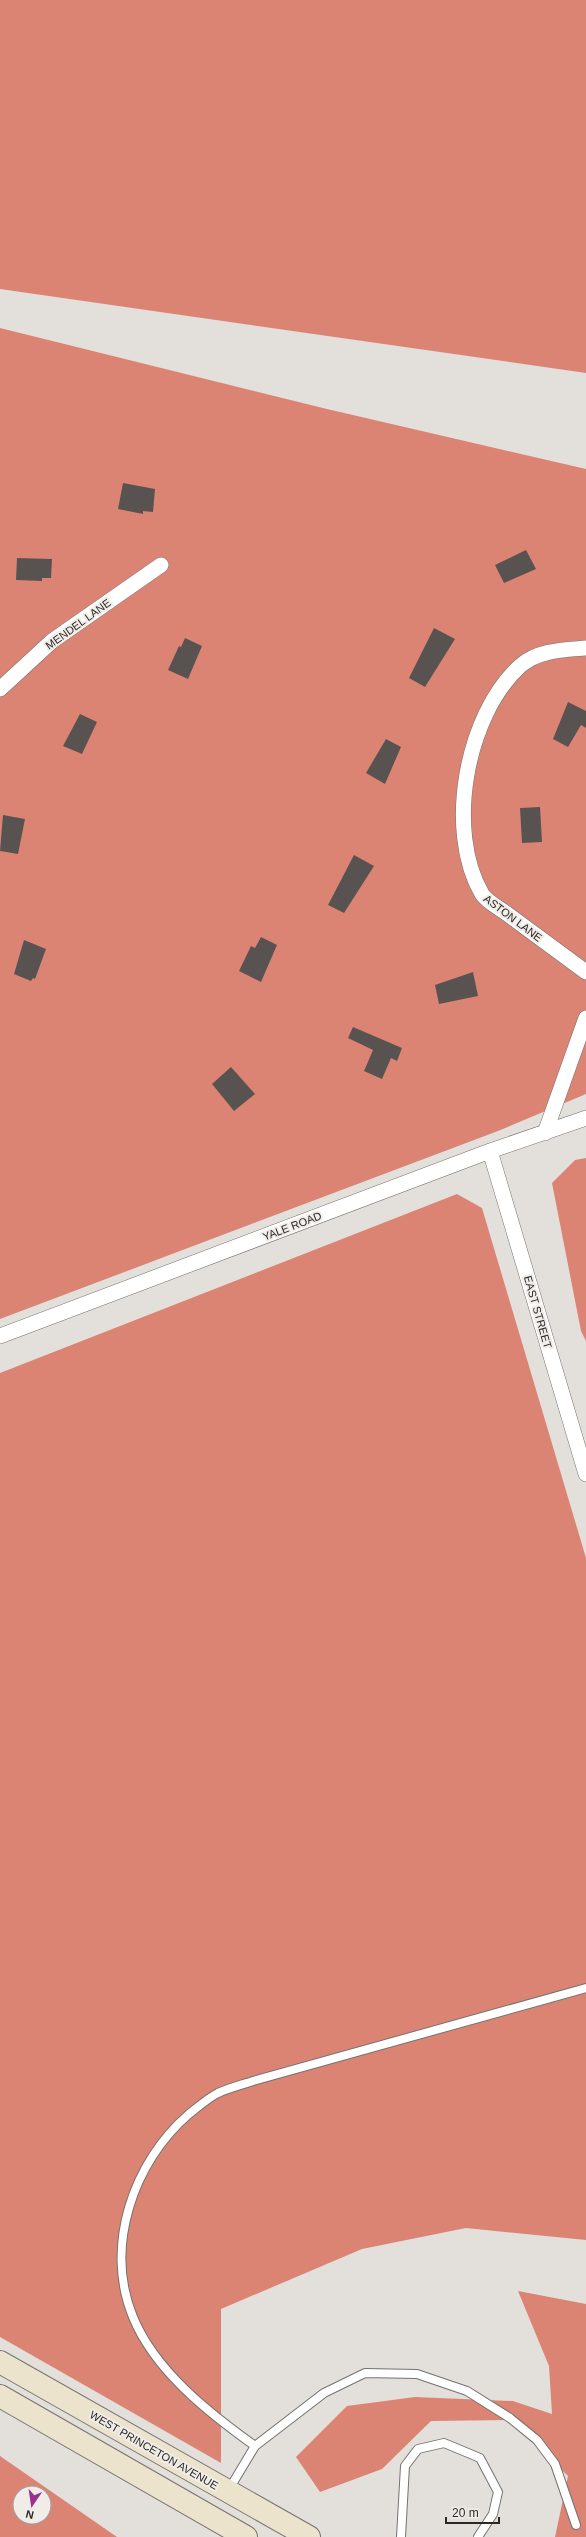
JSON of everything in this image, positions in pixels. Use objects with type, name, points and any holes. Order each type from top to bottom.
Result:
[{"type":"street","name":"MENDEL LANE","points":[[0,689],[52,641],[161,565]]},
{"type":"street","name":"ASTON LANE","points":[[586,648],[542,653],[521,666],[500,690],[481,724],[472,754],[464,799],[464,830],[471,869],[482,896],[586,972]]},
{"type":"street","points":[[545,1133],[586,1018]]},
{"type":"street","name":"YALE ROAD","points":[[0,1336],[490,1151],[586,1118]]},
{"type":"street","name":"EAST STREET","points":[[490,1151],[586,1474]]},
{"type":"street","name":"WEST PRINCETON AVENUE","points":[[0,2362],[227,2492],[309,2537]]},
{"type":"street","points":[[0,2396],[246,2537]]},
{"type":"lane","points":[[255,2446],[230,2428],[173,2377],[148,2346],[133,2317],[124,2285],[121,2253],[125,2223],[135,2187],[152,2154],[173,2128],[218,2093],[253,2081],[586,1988]]},
{"type":"lane","points":[[227,2492],[255,2446],[324,2393],[365,2373],[417,2374],[467,2391],[510,2418],[537,2440],[555,2464],[576,2526]]},
{"type":"lane","points":[[401,2537],[405,2466],[418,2449],[444,2444],[480,2458],[498,2492],[493,2514],[478,2537]]},
{"type":"shaded area","points":[[0,0],[586,0],[586,373],[0,289]]},
{"type":"shaded area","points":[[0,328],[327,409],[586,469],[586,1094],[498,1131],[0,1319]]},
{"type":"shaded area","points":[[586,1158],[586,1341],[581,1331],[552,1183],[575,1160]]},
{"type":"shaded area","points":[[457,1194],[482,1208],[586,1558],[586,2240],[466,2228],[362,2249],[221,2309],[221,2463],[0,2337],[0,1373]]},
{"type":"shaded area","points":[[518,2291],[586,2304],[586,2537],[555,2537],[568,2476],[511,2420],[431,2421],[382,2469],[320,2492],[296,2457],[347,2406],[415,2397],[513,2401],[552,2414],[549,2366]]},
{"type":"shaded area","points":[[0,2456],[42,2485],[12,2485],[12,2525],[52,2525],[52,2492],[117,2537],[0,2537]]},
{"type":"building","points":[[123,483],[155,489],[153,512],[143,511],[143,514],[118,509]]},
{"type":"building","points":[[526,550],[536,569],[504,583],[495,565]]},
{"type":"building","points":[[17,558],[52,559],[51,578],[42,578],[42,581],[16,580]]},
{"type":"building","points":[[434,628],[455,639],[425,687],[409,678]]},
{"type":"building","points":[[185,638],[202,646],[188,679],[168,670],[179,646],[181,647]]},
{"type":"building","points":[[568,702],[586,711],[586,728],[581,725],[568,747],[553,739]]},
{"type":"building","points":[[80,714],[97,722],[82,754],[63,746]]},
{"type":"building","points":[[386,739],[401,747],[385,784],[366,773]]},
{"type":"building","points":[[540,807],[542,842],[522,843],[520,808]]},
{"type":"building","points":[[3,815],[25,819],[18,854],[0,851]]},
{"type":"building","points":[[354,855],[374,866],[344,913],[328,905]]},
{"type":"building","points":[[261,937],[277,945],[261,982],[239,971],[251,946],[255,948]]},
{"type":"building","points":[[24,940],[46,949],[35,979],[33,978],[31,981],[14,974]]},
{"type":"building","points":[[473,972],[478,996],[439,1004],[435,985]]},
{"type":"building","points":[[353,1027],[402,1048],[397,1061],[391,1058],[382,1079],[364,1071],[373,1050],[348,1038]]},
{"type":"building","points":[[231,1067],[255,1094],[234,1111],[212,1084]]}]
